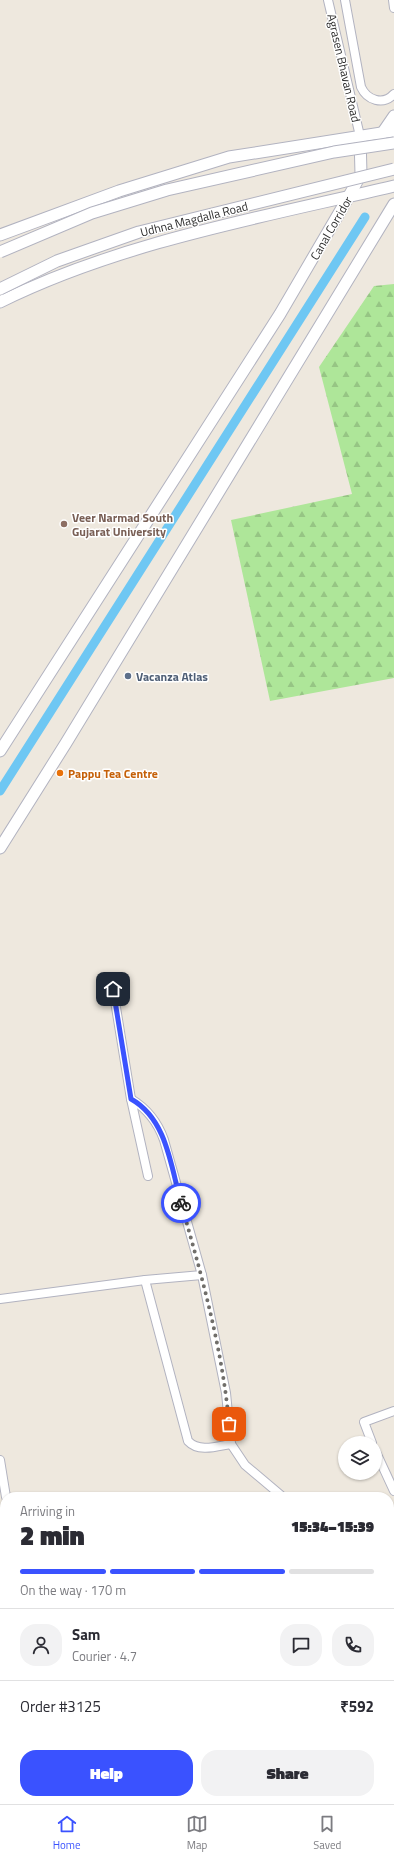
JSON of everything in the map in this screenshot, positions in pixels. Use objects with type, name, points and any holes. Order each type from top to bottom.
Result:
[{"type":"street","name":"Agrasen Bhavan Road","points":[[328,0],[360,136]]},
{"type":"street","points":[[345,0],[361,87],[364,94],[369,98],[382,101],[394,94]]},
{"type":"street","points":[[393,0],[394,8]]},
{"type":"street","points":[[362,159],[388,132],[394,116]]},
{"type":"street","points":[[0,235],[119,191],[229,157],[388,132]]},
{"type":"street","name":"Canal Corridor","points":[[0,751],[280,314],[361,174],[362,159],[360,136]]},
{"type":"street","points":[[0,252],[92,213],[167,190],[334,152],[394,143]]},
{"type":"street","name":"Udhna Magdalla Road","points":[[0,289],[58,261],[139,232],[394,169]]},
{"type":"street","points":[[0,302],[24,290],[141,246],[394,186]]},
{"type":"street","points":[[0,848],[74,730],[394,204]]},
{"type":"street","points":[[113,989],[131,1099],[148,1176]]},
{"type":"street","points":[[131,1099],[145,1109],[162,1133],[202,1275],[226,1393],[231,1444],[245,1466],[277,1492]]},
{"type":"street","points":[[0,1299],[145,1280],[202,1275]]},
{"type":"street","points":[[145,1280],[188,1442],[200,1448],[231,1444]]},
{"type":"street","points":[[369,1436],[364,1422],[394,1411]]},
{"type":"street","points":[[0,1460],[5,1492]]},
{"type":"street","points":[[382,1465],[394,1491]]},
{"type":"green space","points":[[394,284],[394,678],[270,701],[231,520],[352,494],[319,367],[374,286]]},
{"type":"waterway","points":[[0,791],[365,217]]},
{"type":"way so far","points":[[181,1203],[202,1275],[226,1393],[229,1424]]},
{"type":"place","name":"Veer Narmad South Gujarat University","points":[[64,524]]},
{"type":"place","name":"Vacanza Atlas","points":[[128,676]]},
{"type":"place","name":"Pappu Tea Centre","points":[[60,773]]},
{"type":"route","points":[[113,989],[131,1099],[145,1109],[162,1133],[181,1203]]}]
